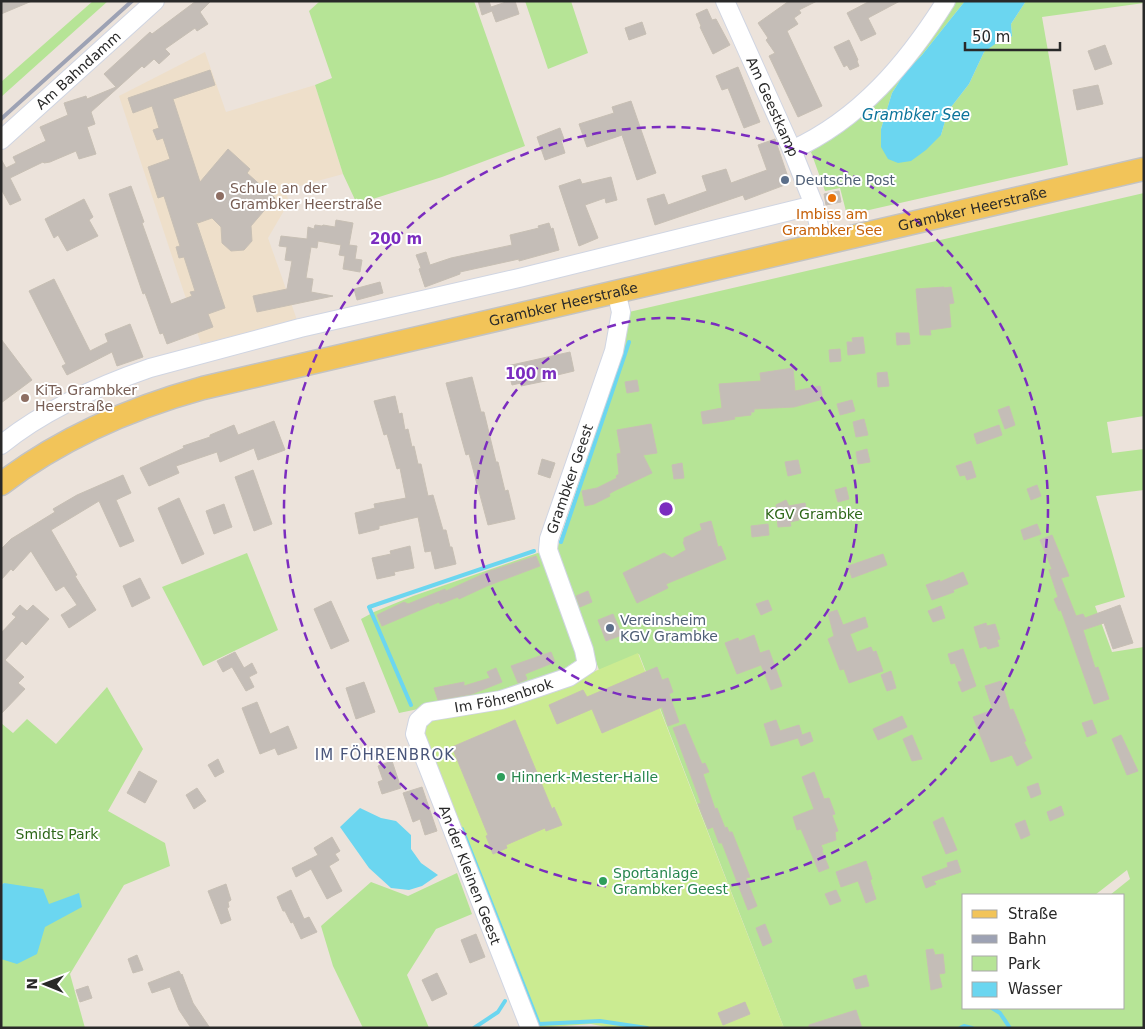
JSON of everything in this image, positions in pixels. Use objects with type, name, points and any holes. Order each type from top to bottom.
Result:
[{"type":"main road","name":"Grambker Heerstraße","points":[[1,484],[50,451],[88,430],[162,399],[616,291],[1144,169]]},
{"type":"street","name":"Am Bahndamm","points":[[1,140],[155,1]]},
{"type":"street","name":"Am Geestkamp","points":[[725,1],[792,150],[814,205],[823,244]]},
{"type":"street","points":[[792,150],[809,142],[876,92],[923,38],[946,1]]},
{"type":"street","points":[[1,444],[21,429],[71,402],[126,376],[150,368],[290,330],[519,278],[814,205]]},
{"type":"street","name":"Grambker Geest","points":[[587,665],[584,650],[548,550],[549,540],[614,351],[622,312],[616,291]]},
{"type":"street","name":"Im Föhrenbrok","points":[[418,721],[428,712],[501,700],[568,676],[587,665]]},
{"type":"street","name":"An der Kleinen Geest","points":[[418,721],[415,734],[530,1028]]},
{"type":"shaded area","name":"Schule an der Grambker Heerstraße","points":[[205,52],[226,112],[315,85],[343,174],[285,190],[289,202],[268,238],[297,320],[201,344],[119,96]]},
{"type":"green space","points":[[93,1],[108,1],[1,97],[1,82]]},
{"type":"green space","points":[[320,1],[474,1],[525,146],[442,177],[357,204],[343,174],[315,85],[332,78],[309,11]]},
{"type":"green space","points":[[525,1],[571,1],[588,53],[548,69]]},
{"type":"green space","points":[[952,1],[965,1],[922,55],[904,74],[892,93],[881,129],[941,135],[948,111],[969,84],[984,52],[998,41],[1007,42],[1012,36],[1011,24],[1026,1],[1144,1],[1144,3],[1042,17],[1068,165],[847,215],[840,188],[825,191],[811,152],[857,116]]},
{"type":"green space","name":"KGV Grambke","points":[[1144,193],[1144,416],[1107,422],[1112,453],[1144,449],[1144,490],[1096,496],[1125,597],[1095,606],[1112,652],[1144,647],[1144,1028],[784,1028],[639,654],[599,670],[592,650],[565,668],[505,691],[399,713],[361,619],[413,596],[558,546],[625,345],[629,312]]},
{"type":"green space","points":[[247,553],[278,630],[203,666],[162,587]]},
{"type":"green space","name":"Sportanlage Grambker Geest","points":[[638,653],[784,1028],[612,1028],[591,1024],[537,1028],[424,738],[424,726],[433,718],[548,691]]},
{"type":"green space","name":"Smidts Park","points":[[107,687],[143,749],[108,811],[165,843],[170,866],[124,885],[70,974],[85,1028],[1,1028],[1,959],[49,905],[4,883],[1,885],[1,723],[13,733],[27,719],[56,744]]},
{"type":"green space","points":[[457,873],[472,914],[436,929],[407,975],[429,1028],[363,1028],[333,966],[321,926],[371,882],[408,896]]},
{"type":"water","name":"Grambker See","points":[[965,1],[1026,1],[1011,24],[1012,36],[1007,42],[998,42],[984,52],[969,84],[948,111],[941,135],[926,150],[911,161],[898,163],[888,159],[881,147],[881,129],[892,93],[904,74],[922,55]]},
{"type":"water","points":[[360,808],[381,818],[396,821],[411,835],[411,849],[421,863],[438,875],[422,886],[409,890],[391,888],[369,868],[340,827]]},
{"type":"water","points":[[4,883],[43,889],[49,904],[79,893],[82,907],[45,927],[37,954],[17,964],[1,959],[1,885]]},
{"type":"building","points":[[1,1],[32,1],[1,14]]},
{"type":"building","points":[[196,1],[211,1],[200,12],[208,24],[197,31],[195,28],[165,49],[170,54],[159,64],[154,59],[144,68],[142,66],[91,112],[95,124],[87,127],[96,154],[79,159],[76,151],[50,162],[43,162],[10,178],[21,200],[10,205],[1,189],[1,159],[6,168],[16,163],[13,157],[46,141],[40,127],[68,115],[64,103],[86,96],[87,99],[116,87],[104,74],[150,32],[152,34]]},
{"type":"building","points":[[478,1],[489,1],[491,7],[515,1],[519,14],[496,22],[492,11],[482,15]]},
{"type":"building","points":[[789,1],[817,1],[799,10],[801,13],[794,18],[798,24],[787,31],[822,106],[798,117],[769,56],[775,53],[758,23]]},
{"type":"building","points":[[870,1],[900,1],[868,18],[876,34],[861,41],[847,13]]},
{"type":"building","points":[[707,9],[712,20],[716,19],[730,45],[713,54],[696,14]]},
{"type":"building","points":[[642,22],[646,34],[629,40],[625,28]]},
{"type":"building","points":[[849,40],[859,66],[850,70],[847,65],[844,67],[834,47]]},
{"type":"building","points":[[1105,45],[1112,64],[1095,70],[1088,51]]},
{"type":"building","points":[[738,67],[760,122],[744,128],[728,88],[722,90],[716,76]]},
{"type":"building","points":[[210,70],[215,85],[173,99],[200,182],[228,149],[250,169],[247,173],[275,198],[251,226],[252,241],[244,250],[231,251],[222,243],[221,227],[212,218],[198,223],[196,221],[225,308],[208,314],[213,327],[167,344],[163,333],[160,334],[145,293],[143,294],[109,194],[131,186],[171,304],[192,296],[190,292],[195,291],[184,257],[179,258],[176,247],[180,246],[164,196],[158,198],[148,167],[170,159],[163,138],[157,140],[153,130],[159,128],[152,106],[133,113],[128,98]]},
{"type":"building","points":[[1098,85],[1103,104],[1077,110],[1073,90]]},
{"type":"building","points":[[631,101],[656,173],[637,180],[622,135],[587,147],[579,124],[614,113],[612,107]]},
{"type":"building","points":[[560,128],[564,139],[561,140],[565,153],[545,160],[537,137]]},
{"type":"building","points":[[775,139],[790,183],[745,200],[743,195],[655,225],[647,199],[664,194],[668,205],[707,191],[702,176],[726,169],[731,183],[767,170],[758,145]]},
{"type":"building","points":[[611,177],[617,200],[606,203],[605,198],[585,205],[598,238],[579,246],[559,186],[580,179],[582,184]]},
{"type":"building","name":"Imbiss am Grambker See","points":[[839,191],[841,202],[826,205],[824,194]]},
{"type":"building","points":[[84,199],[93,217],[89,220],[98,236],[67,251],[58,235],[54,238],[45,219]]},
{"type":"building","points":[[336,220],[353,223],[349,245],[357,246],[355,259],[362,260],[360,272],[343,269],[345,256],[339,255],[341,245],[318,241],[317,248],[311,247],[306,278],[313,279],[311,292],[333,296],[257,312],[253,296],[287,289],[292,261],[285,260],[287,247],[279,246],[281,236],[307,239],[308,227],[314,229],[315,225],[323,225],[335,227]]},
{"type":"building","points":[[549,223],[551,229],[553,228],[559,250],[519,261],[519,259],[460,272],[460,274],[425,287],[416,255],[426,252],[430,265],[451,258],[512,245],[510,235],[539,228],[538,226]]},
{"type":"building","points":[[54,279],[90,351],[108,342],[105,334],[130,324],[143,357],[117,366],[112,352],[67,375],[62,366],[66,364],[29,291]]},
{"type":"building","points":[[380,282],[383,293],[357,300],[354,289]]},
{"type":"building","points":[[951,287],[954,303],[949,304],[951,327],[930,330],[931,335],[920,335],[916,289]]},
{"type":"building","points":[[896,333],[909,333],[910,344],[897,345]]},
{"type":"building","points":[[863,337],[865,353],[848,355],[847,342],[853,342],[852,338]]},
{"type":"building","points":[[1,339],[32,380],[1,403]]},
{"type":"building","points":[[840,349],[841,361],[830,362],[829,350]]},
{"type":"building","points":[[570,352],[574,371],[549,377],[550,380],[521,386],[521,383],[512,385],[507,366]]},
{"type":"building","points":[[793,368],[795,391],[820,386],[823,399],[794,407],[754,409],[751,415],[703,424],[701,412],[722,408],[719,384],[761,381],[760,373]]},
{"type":"building","points":[[887,372],[889,386],[878,387],[877,373]]},
{"type":"building","points":[[472,377],[481,412],[484,412],[505,491],[508,490],[515,519],[488,525],[469,454],[466,455],[446,383]]},
{"type":"building","points":[[637,380],[639,391],[627,393],[625,382]]},
{"type":"building","points":[[395,396],[399,414],[402,413],[405,430],[408,429],[412,447],[414,446],[418,464],[421,464],[428,496],[433,495],[443,530],[446,530],[450,547],[452,547],[456,564],[435,569],[431,551],[425,552],[418,517],[379,526],[379,529],[359,534],[355,513],[375,508],[374,504],[406,498],[400,468],[397,469],[387,434],[384,435],[374,401]]},
{"type":"building","points":[[852,400],[855,411],[840,415],[837,404]]},
{"type":"building","points":[[1009,406],[1015,425],[1005,429],[998,410]]},
{"type":"building","points":[[864,419],[868,435],[856,437],[853,422]]},
{"type":"building","points":[[274,421],[285,450],[258,460],[254,448],[220,462],[217,452],[176,466],[179,473],[149,486],[140,468],[184,448],[183,446],[210,437],[210,435],[234,425],[238,435]]},
{"type":"building","points":[[651,424],[657,453],[643,455],[652,473],[614,491],[609,494],[610,496],[594,504],[585,506],[582,491],[597,488],[617,478],[616,476],[619,474],[617,454],[621,453],[617,430]]},
{"type":"building","points":[[999,425],[1002,435],[977,444],[974,434]]},
{"type":"building","points":[[867,449],[870,462],[858,464],[856,452]]},
{"type":"building","points":[[542,459],[555,463],[550,478],[538,474]]},
{"type":"building","points":[[798,460],[801,473],[788,476],[785,462]]},
{"type":"building","points":[[971,461],[976,477],[967,480],[965,475],[960,476],[956,466]]},
{"type":"building","points":[[682,463],[684,478],[674,479],[672,465]]},
{"type":"building","points":[[253,470],[272,524],[254,531],[235,477]]},
{"type":"building","points":[[123,475],[131,493],[116,500],[134,541],[120,547],[99,501],[51,530],[77,575],[75,576],[96,610],[69,628],[61,615],[77,605],[64,586],[56,591],[31,551],[13,571],[11,569],[1,580],[1,549],[11,539],[55,512],[53,509],[77,495]]},
{"type":"building","points":[[1037,485],[1041,496],[1031,500],[1027,489]]},
{"type":"building","points":[[846,487],[849,499],[838,502],[835,490]]},
{"type":"building","points":[[179,498],[204,554],[182,564],[158,508]]},
{"type":"building","points":[[786,500],[789,506],[805,503],[807,513],[798,515],[799,520],[790,522],[791,526],[778,527],[776,505]]},
{"type":"building","points":[[224,504],[232,527],[214,534],[206,511]]},
{"type":"building","points":[[711,521],[718,547],[721,546],[726,559],[666,584],[668,588],[637,603],[623,573],[664,553],[672,558],[686,550],[683,542],[684,538],[702,530],[700,524]]},
{"type":"building","points":[[768,524],[769,535],[752,537],[751,526]]},
{"type":"building","points":[[1037,524],[1041,534],[1024,540],[1021,530]]},
{"type":"building","points":[[1052,535],[1069,576],[1061,578],[1076,616],[1083,614],[1085,618],[1120,605],[1133,643],[1113,649],[1104,623],[1083,630],[1095,668],[1098,667],[1109,699],[1094,704],[1061,610],[1059,611],[1054,599],[1058,597],[1049,570],[1052,569],[1040,540]]},
{"type":"building","points":[[410,546],[414,568],[394,572],[395,575],[377,579],[372,558],[391,554],[390,551]]},
{"type":"building","points":[[883,554],[887,565],[852,578],[848,566]]},
{"type":"building","points":[[536,556],[540,566],[459,599],[458,597],[440,604],[439,602],[382,626],[377,615],[404,602],[408,604],[445,589],[446,591],[490,571]]},
{"type":"building","points":[[963,572],[968,584],[953,590],[954,592],[932,600],[926,585],[940,580],[940,582]]},
{"type":"building","points":[[140,578],[150,598],[132,607],[123,586]]},
{"type":"building","points":[[588,591],[592,602],[580,607],[576,596]]},
{"type":"building","points":[[768,600],[772,610],[761,615],[756,604]]},
{"type":"building","points":[[331,601],[349,641],[331,649],[314,609]]},
{"type":"building","points":[[20,605],[27,611],[33,605],[49,619],[26,645],[22,641],[5,660],[24,677],[18,683],[25,689],[1,714],[1,633],[16,617],[12,614]]},
{"type":"building","points":[[941,606],[945,618],[933,622],[928,611]]},
{"type":"building","points":[[837,610],[843,625],[865,617],[868,627],[850,634],[857,652],[871,647],[873,652],[876,651],[883,671],[849,683],[844,669],[840,670],[828,639],[834,636],[828,613]]},
{"type":"building","name":"Vereinsheim KGV Grambke","points":[[613,614],[622,635],[606,641],[598,620]]},
{"type":"building","points":[[986,623],[987,626],[995,624],[1000,639],[997,640],[999,646],[988,649],[986,646],[980,648],[974,627]]},
{"type":"building","points":[[754,635],[760,653],[769,650],[782,686],[771,690],[761,665],[737,674],[725,643],[738,638],[739,641]]},
{"type":"building","points":[[963,649],[976,686],[962,692],[958,682],[962,681],[955,663],[951,664],[948,654]]},
{"type":"building","points":[[235,652],[244,668],[252,663],[257,673],[249,677],[254,687],[246,691],[232,667],[223,672],[217,661]]},
{"type":"building","points":[[551,652],[555,662],[525,674],[527,679],[518,683],[511,666]]},
{"type":"building","points":[[657,667],[662,680],[668,678],[673,692],[669,694],[679,722],[668,726],[662,707],[602,733],[592,709],[557,724],[549,705],[583,690],[587,697]]},
{"type":"building","points":[[496,668],[502,682],[472,694],[438,700],[434,688],[464,682],[464,686],[490,678],[487,672]]},
{"type":"building","points":[[891,671],[896,688],[887,691],[881,675]]},
{"type":"building","points":[[1001,681],[1010,710],[1013,709],[1026,741],[1024,742],[1032,758],[1017,766],[1012,755],[991,762],[973,717],[993,710],[985,686]]},
{"type":"building","points":[[364,682],[375,712],[356,719],[346,688]]},
{"type":"building","points":[[257,702],[270,734],[288,726],[297,748],[278,755],[275,748],[260,754],[242,708]]},
{"type":"building","points":[[902,716],[907,727],[878,740],[873,729]]},
{"type":"building","name":"Hinnerk-Mester-Halle","points":[[515,720],[552,809],[554,807],[562,825],[546,831],[545,828],[506,845],[507,848],[493,854],[486,836],[488,835],[452,747]]},
{"type":"building","points":[[776,720],[780,731],[799,725],[802,735],[810,732],[813,741],[801,746],[798,738],[771,746],[764,724]]},
{"type":"building","points":[[1092,720],[1097,733],[1087,737],[1082,723]]},
{"type":"building","points":[[685,724],[702,764],[705,763],[709,772],[703,774],[715,809],[717,808],[725,828],[727,827],[729,832],[732,832],[750,877],[746,878],[757,906],[748,910],[722,843],[719,843],[713,827],[708,829],[698,804],[701,803],[673,728]]},
{"type":"building","points":[[912,735],[922,759],[912,761],[903,739]]},
{"type":"building","points":[[1121,735],[1138,771],[1127,775],[1112,739]]},
{"type":"building","points":[[218,759],[224,772],[215,777],[208,765]]},
{"type":"building","points":[[392,761],[401,788],[382,794],[378,782],[383,780],[378,766]]},
{"type":"building","points":[[139,771],[157,781],[145,803],[127,793]]},
{"type":"building","points":[[814,772],[824,799],[829,798],[835,814],[832,815],[838,831],[835,832],[836,840],[821,845],[829,868],[819,872],[801,829],[797,830],[793,817],[814,809],[802,777]]},
{"type":"building","points":[[1038,783],[1041,794],[1031,798],[1027,787]]},
{"type":"building","points":[[422,787],[437,831],[425,835],[420,819],[413,822],[403,793]]},
{"type":"building","points":[[197,788],[206,801],[194,809],[186,795]]},
{"type":"building","points":[[1061,806],[1064,815],[1050,821],[1047,812]]},
{"type":"building","points":[[943,817],[957,850],[946,854],[933,822]]},
{"type":"building","points":[[1025,820],[1030,835],[1021,839],[1015,824]]},
{"type":"building","points":[[332,837],[340,851],[335,854],[339,860],[329,866],[342,891],[327,899],[311,869],[296,877],[292,868],[318,855],[314,848]]},
{"type":"building","points":[[957,860],[961,872],[934,881],[936,884],[926,888],[922,877],[948,867],[947,863]]},
{"type":"building","points":[[866,861],[876,899],[866,903],[858,881],[841,887],[836,872]]},
{"type":"building","points":[[226,884],[231,900],[228,902],[229,907],[227,908],[231,920],[221,924],[208,891]]},
{"type":"building","points":[[291,890],[304,919],[309,917],[317,932],[301,939],[293,922],[291,923],[285,911],[283,911],[277,897]]},
{"type":"building","points":[[836,890],[841,901],[830,905],[825,894]]},
{"type":"building","points":[[765,924],[772,942],[763,946],[756,928]]},
{"type":"building","points":[[476,934],[485,957],[470,963],[461,940]]},
{"type":"building","points":[[933,949],[935,955],[943,954],[945,973],[939,974],[942,987],[931,990],[926,950]]},
{"type":"building","points":[[137,955],[143,970],[133,973],[128,959]]},
{"type":"building","points":[[179,971],[182,974],[193,1003],[210,1028],[191,1028],[179,1010],[170,987],[152,993],[148,983]]},
{"type":"building","points":[[437,973],[447,994],[432,1001],[422,980]]},
{"type":"building","points":[[866,975],[869,986],[856,989],[853,979]]},
{"type":"building","points":[[88,986],[92,998],[80,1002],[76,990]]},
{"type":"building","points":[[745,1002],[750,1014],[723,1025],[718,1013]]},
{"type":"building","points":[[856,1010],[862,1028],[809,1028],[809,1025]]},
{"type":"waterway","points":[[561,542],[629,342]]},
{"type":"waterway","points":[[411,705],[369,607],[534,551]]},
{"type":"waterway","points":[[462,829],[539,1024],[600,1021],[647,1028]]},
{"type":"waterway","points":[[474,1028],[498,1012],[505,1001]]},
{"type":"waterway","points":[[994,1009],[1000,1013],[1010,1028]]},
{"type":"waterway","points":[[960,1028],[964,1026],[972,1028]]},
{"type":"railway","points":[[1,119],[132,1]]},
{"type":"place","name":"Deutsche Post","points":[[785,180]]},
{"type":"place","name":"Schule an der Grambker Heerstraße","points":[[220,196]]},
{"type":"place","name":"Imbiss am Grambker See","points":[[832,198]]},
{"type":"place","name":"KiTa Grambker Heerstraße","points":[[25,398]]},
{"type":"place","name":"Vereinsheim KGV Grambke","points":[[610,628]]},
{"type":"place","name":"Hinnerk-Mester-Halle","points":[[501,777]]},
{"type":"place","name":"Sportanlage Grambker Geest","points":[[603,881]]},
{"type":"district","name":"IM FÖHRENBROK","points":[[385,755]]}]
